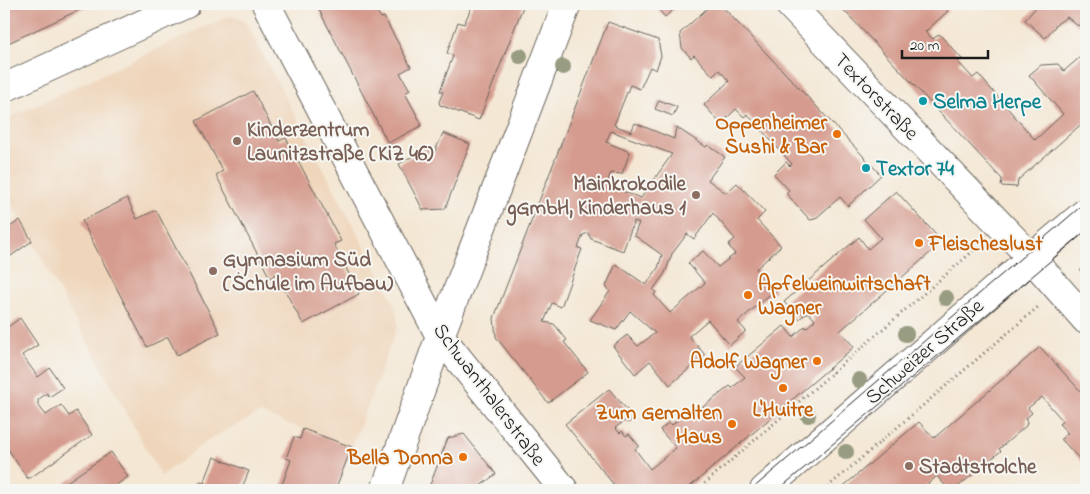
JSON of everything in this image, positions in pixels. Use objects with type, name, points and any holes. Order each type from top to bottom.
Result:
[{"type":"street","points":[[4,88],[186,4]]},
{"type":"street","name":"Schwanthalerstraße","points":[[266,4],[440,336],[564,490]]},
{"type":"street","points":[[385,490],[440,336],[567,4]]},
{"type":"street","name":"Textorstraße","points":[[789,4],[1002,227],[1086,320]]},
{"type":"street","name":"Schweizer Straße","points":[[764,490],[1086,212]]},
{"type":"path","points":[[698,490],[1002,227]]},
{"type":"path","points":[[824,490],[1086,266]]},
{"type":"path","points":[[829,368],[833,373]]},
{"type":"shaded area","name":"Gymnasium Süd (Schule im Aufbau)","points":[[234,16],[247,24],[393,301],[398,325],[352,447],[260,413],[207,441],[161,476],[4,190],[4,120],[226,17]]},
{"type":"building","points":[[4,4],[92,4],[4,45]]},
{"type":"building","points":[[316,4],[378,4],[380,7],[377,11],[381,18],[384,17],[411,67],[400,73],[410,90],[405,93],[421,126],[388,143]]},
{"type":"building","points":[[473,4],[524,4],[479,120],[440,105],[439,102],[443,92],[440,91],[453,56],[447,53],[458,22],[464,24]]},
{"type":"building","points":[[649,4],[680,4],[665,17],[656,7]]},
{"type":"building","points":[[712,4],[720,4],[881,175],[848,206],[840,197],[815,219],[810,220],[786,193],[789,190],[774,174],[786,162],[790,166],[792,164],[747,114],[744,117],[736,109],[721,124],[704,105],[729,81],[719,70],[713,76],[694,55],[691,58],[682,48],[680,33]]},
{"type":"building","points":[[838,4],[941,4],[948,11],[925,32],[933,39],[939,34],[962,59],[958,62],[973,78],[978,74],[1035,140],[1063,114],[1029,75],[1041,65],[1058,64],[1064,71],[1086,52],[1086,120],[1018,180],[1017,187],[1001,186],[1002,179]]},
{"type":"building","points":[[1039,4],[1086,4],[1086,17],[1078,26],[1067,17],[1058,23],[1045,38],[1025,20]]},
{"type":"building","points":[[608,22],[658,40],[661,56],[656,70],[650,67],[640,89],[630,85],[614,125],[631,132],[635,123],[674,139],[676,127],[725,157],[708,180],[726,193],[737,183],[765,212],[757,220],[781,246],[756,269],[775,290],[738,322],[746,331],[730,345],[708,320],[689,336],[705,355],[670,385],[650,361],[635,374],[613,346],[627,335],[638,346],[655,333],[630,311],[616,330],[590,320],[610,291],[606,286],[616,264],[646,285],[658,268],[662,255],[634,235],[639,223],[634,221],[623,251],[591,239],[588,233],[583,235],[578,248],[582,249],[561,307],[552,303],[544,322],[554,324],[567,340],[564,342],[588,372],[548,403],[496,337],[494,318]],"holes":[[[611,131],[672,154],[641,198],[606,185],[611,173],[622,174],[630,152],[606,142]],[[713,213],[735,239],[728,245],[735,254],[718,267],[703,251],[688,263],[705,283],[670,313],[654,295],[656,292],[653,290],[665,273],[672,254],[687,234],[694,239]]]},
{"type":"building","points":[[253,91],[279,141],[286,138],[341,241],[334,244],[359,294],[303,324],[276,274],[270,278],[216,175],[223,171],[196,121]]},
{"type":"building","points":[[659,100],[677,107],[673,116],[655,109]]},
{"type":"building","points":[[443,133],[470,144],[445,209],[423,210],[399,164],[429,147],[432,153],[435,151]]},
{"type":"building","points":[[896,191],[937,236],[938,246],[840,331],[854,347],[686,490],[618,490],[565,424],[609,389],[634,418],[628,423],[626,420],[615,428],[620,433],[622,431],[626,436],[629,434],[639,446],[635,449],[650,469],[676,448],[660,430],[669,422],[672,425],[690,409],[694,414],[730,386],[732,388],[745,377],[735,367],[784,326],[793,337],[815,320],[808,312],[799,319],[784,302],[859,237],[868,249],[881,238],[864,219]]},
{"type":"building","points":[[127,198],[137,219],[156,210],[220,333],[177,355],[168,337],[147,347],[82,221]]},
{"type":"building","points":[[20,220],[32,241],[4,261],[4,231]]},
{"type":"building","points":[[20,318],[38,345],[22,355],[38,377],[50,368],[63,388],[49,397],[47,393],[38,400],[38,405],[46,415],[61,405],[69,416],[76,411],[92,435],[30,478],[27,478],[4,443],[4,330]]},
{"type":"building","points":[[1040,347],[1086,397],[1086,466],[1061,439],[1068,433],[1059,424],[1063,421],[1042,397],[1028,408],[1032,413],[1025,419],[1027,422],[1026,426],[999,449],[1001,451],[954,490],[949,490],[937,476],[921,490],[839,490],[919,422],[934,438]]},
{"type":"building","points":[[303,429],[352,447],[335,490],[280,490],[291,460],[286,458],[294,437],[300,439]]},
{"type":"building","points":[[464,434],[496,474],[475,490],[428,490],[448,438]]},
{"type":"building","points":[[111,452],[128,477],[109,490],[55,490]]},
{"type":"building","points":[[214,457],[249,471],[241,490],[195,490],[199,483],[204,483]]},
{"type":"tram line","points":[[751,490],[1086,202]]},
{"type":"tram line","points":[[778,490],[1086,231]]},
{"type":"place","name":"Selma Herpe","points":[[923,101]]},
{"type":"place","name":"Oppenheimer Sushi & Bar","points":[[837,134]]},
{"type":"place","name":"Kinderzentrum Launitzstraße (KiZ 46)","points":[[237,141]]},
{"type":"place","name":"Textor 74","points":[[866,168]]},
{"type":"place","name":"Mainkrokodile gGmbH, Kinderhaus 1","points":[[696,195]]},
{"type":"place","name":"Fleischeslust","points":[[919,243]]},
{"type":"place","name":"Gymnasium Süd (Schule im Aufbau)","points":[[213,271]]},
{"type":"place","name":"Apfelweinwirtschaft Wagner","points":[[748,295]]},
{"type":"place","name":"Adolf Wagner","points":[[817,361]]},
{"type":"place","name":"L'Huitre","points":[[783,388]]},
{"type":"place","name":"Zum Gemalten Haus","points":[[732,424]]},
{"type":"place","name":"Bella Donna","points":[[463,457]]},
{"type":"place","name":"Stadtstrolche","points":[[909,466]]}]
